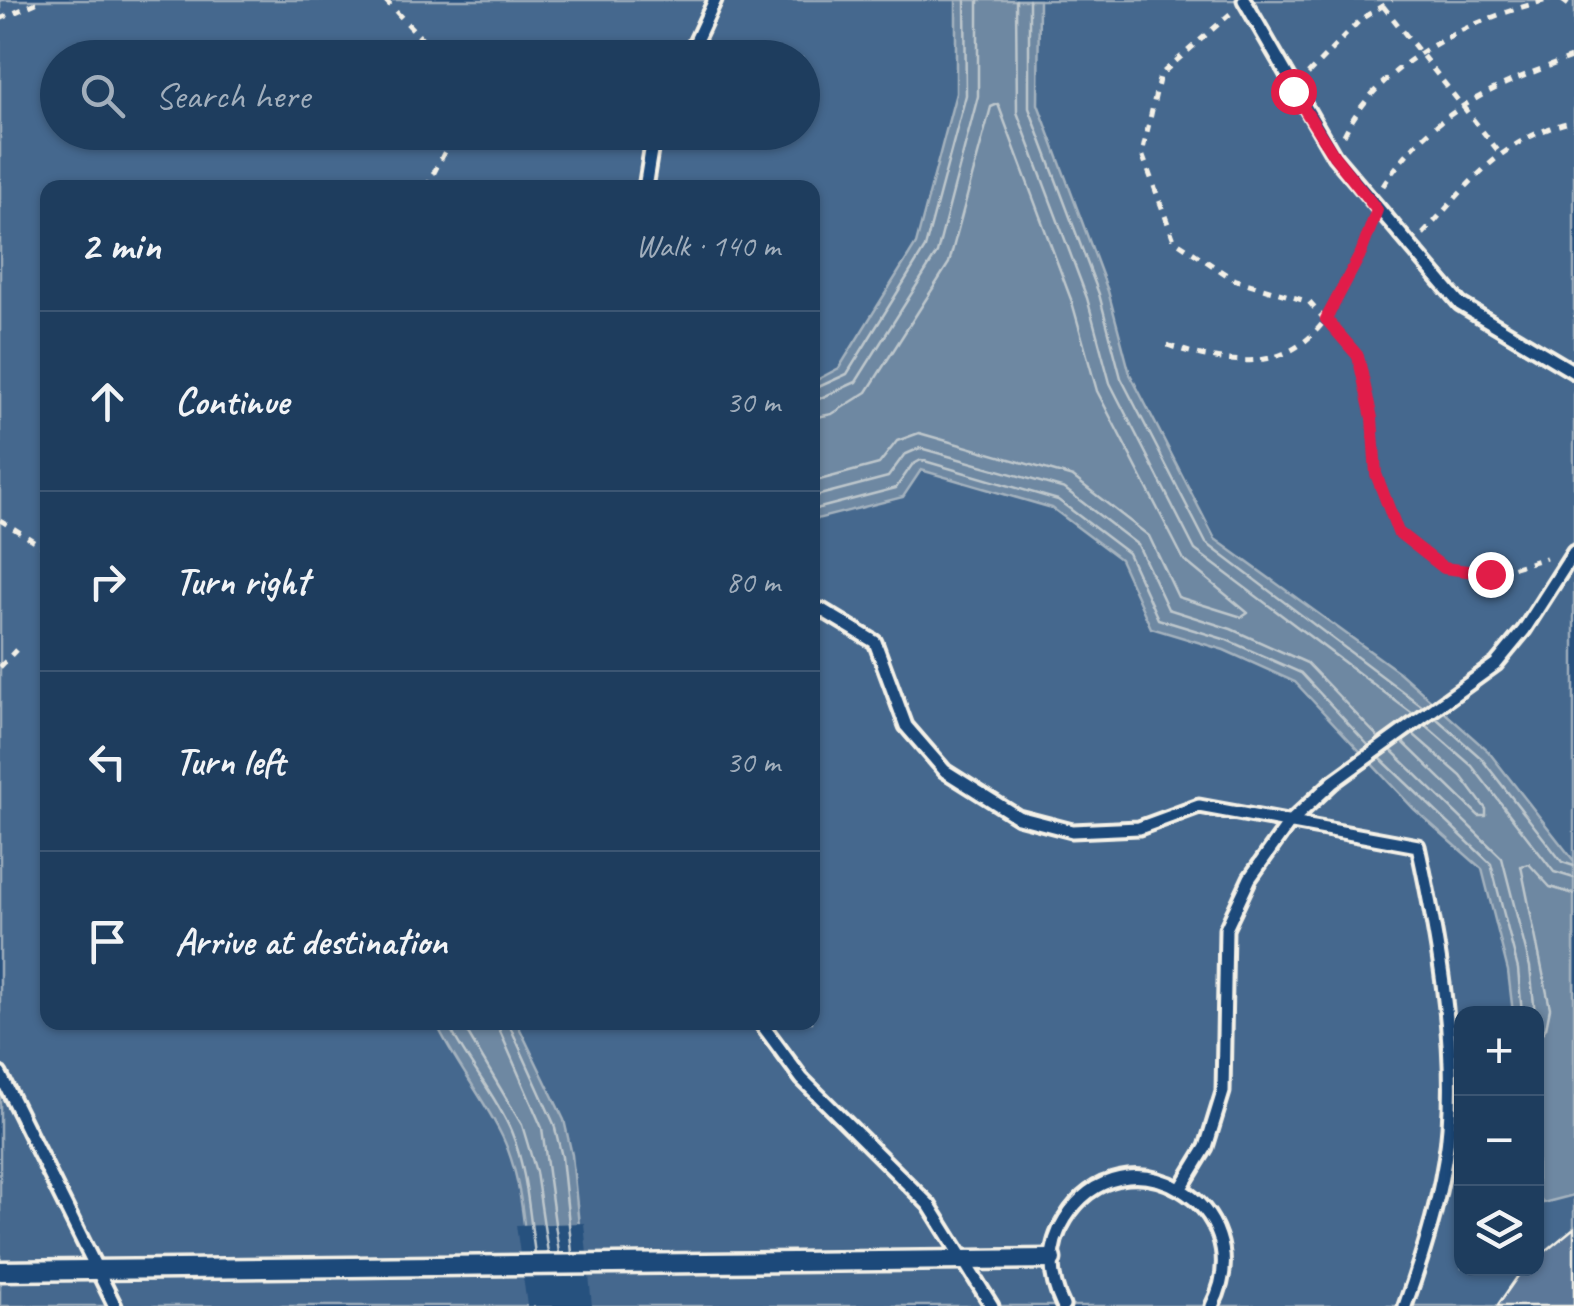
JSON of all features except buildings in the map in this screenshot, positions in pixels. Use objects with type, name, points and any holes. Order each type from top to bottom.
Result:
[{"type":"street","points":[[0,1271],[1051,1259]]},
{"type":"lane","points":[[696,40],[715,0]]},
{"type":"lane","points":[[1244,2],[1334,156],[1460,304],[1574,372]]},
{"type":"lane","points":[[647,180],[651,150]]},
{"type":"lane","points":[[1181,1188],[1206,1147],[1223,1092],[1226,929],[1250,878],[1289,823],[1332,782],[1496,664],[1524,630],[1574,552]]},
{"type":"lane","points":[[820,611],[875,642],[906,726],[945,771],[1018,817],[1072,830],[1139,828],[1199,806],[1418,846],[1444,995],[1449,1128],[1421,1262],[1406,1306]]},
{"type":"lane","points":[[766,1030],[802,1079],[929,1205],[992,1306]]},
{"type":"lane","points":[[0,1074],[115,1306]]},
{"type":"lane","points":[[1064,1306],[1054,1287],[1051,1259],[1057,1231],[1073,1206],[1095,1187],[1124,1178],[1153,1178],[1181,1188],[1204,1206],[1218,1231],[1224,1260],[1220,1289],[1212,1306]]},
{"type":"path","points":[[0,19],[43,0]]},
{"type":"path","points":[[385,0],[423,40]]},
{"type":"path","points":[[1293,91],[1360,19],[1392,0]]},
{"type":"path","points":[[1334,156],[1350,124],[1389,80],[1423,54],[1498,12],[1548,0]]},
{"type":"path","points":[[1562,0],[1574,10]]},
{"type":"path","points":[[1244,2],[1201,35],[1160,75],[1142,154],[1174,240],[1234,279],[1309,302],[1358,356],[1372,418],[1376,474],[1398,532],[1444,568],[1490,574],[1552,556]]},
{"type":"path","points":[[1383,6],[1500,153]]},
{"type":"path","points":[[1168,346],[1198,356],[1256,362],[1306,346],[1326,319],[1361,253],[1383,186],[1409,146],[1461,104],[1574,57]]},
{"type":"path","points":[[1410,247],[1500,153],[1544,128],[1574,121]]},
{"type":"path","points":[[430,180],[446,150]]},
{"type":"path","points":[[0,520],[40,545]]},
{"type":"path","points":[[0,666],[16,650]]},
{"type":"shaded area","points":[[0,0],[1574,0],[1574,1306],[0,1306]]},
{"type":"water","points":[[956,0],[1039,0],[1038,104],[1108,291],[1130,374],[1215,539],[1399,672],[1488,751],[1574,861],[1574,1195],[1544,1203],[1544,1006],[1512,1006],[1508,971],[1482,869],[1414,809],[1295,682],[1224,650],[1151,628],[1120,559],[1052,508],[921,470],[903,497],[820,518],[820,378],[839,368],[916,244],[956,93]]},
{"type":"water","points":[[440,1030],[520,1030],[564,1120],[572,1155],[587,1306],[533,1306],[515,1171],[492,1116]]},
{"type":"pier","points":[[584,1223],[592,1306],[527,1306],[516,1225]]},
{"type":"route","points":[[1293,91],[1334,156],[1377,210],[1361,253],[1326,319],[1358,356],[1372,418],[1376,474],[1398,532],[1444,568],[1490,574]]}]
